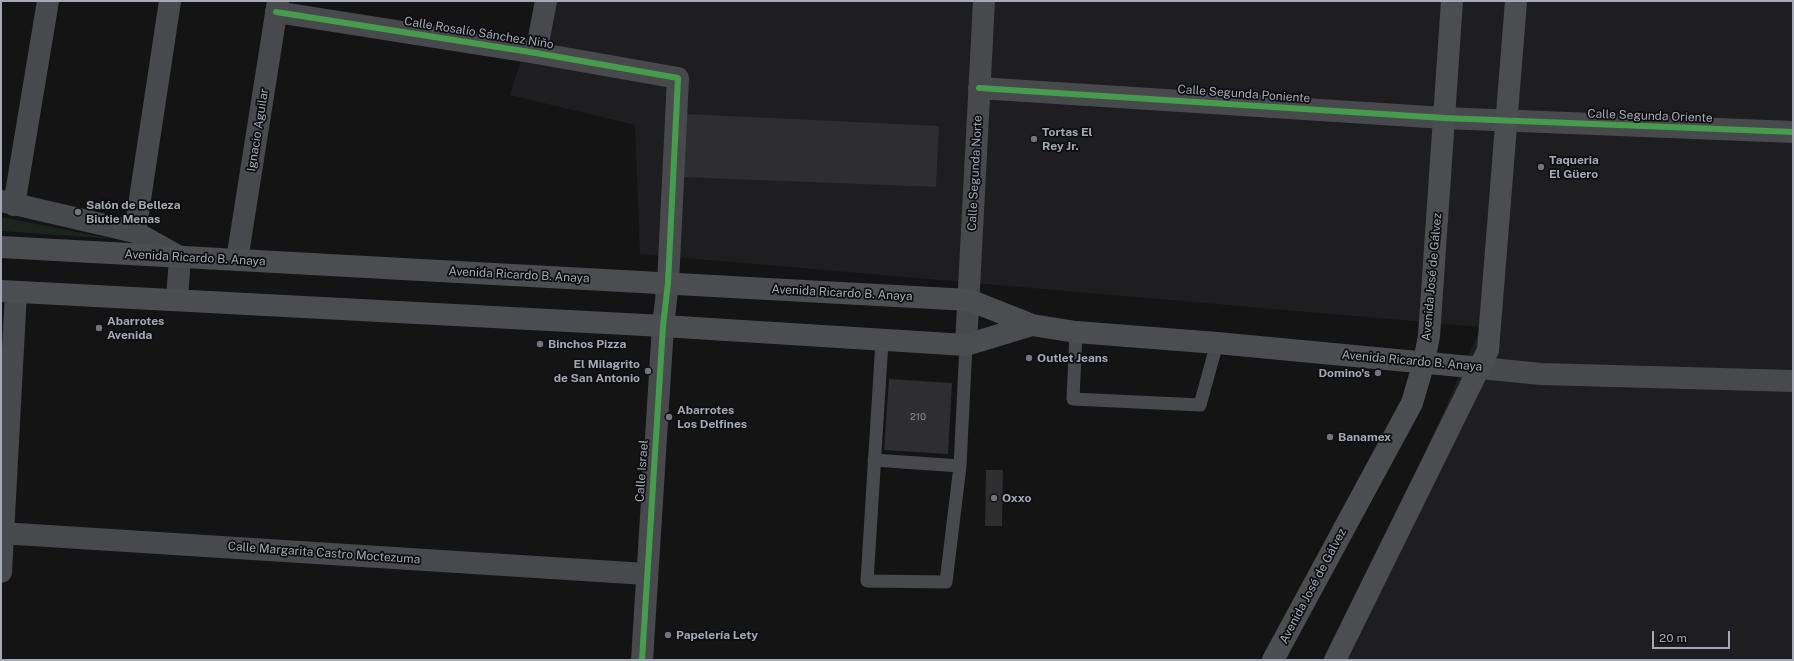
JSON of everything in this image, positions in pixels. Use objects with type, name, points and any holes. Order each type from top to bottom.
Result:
[{"type":"main road","name":"Avenida José de Gálvez","points":[[1273,660],[1412,403],[1424,362],[1429,336],[1452,1]]},
{"type":"main road","points":[[1335,660],[1481,368],[1488,350],[1516,1]]},
{"type":"main road","name":"Avenida Ricardo B. Anaya","points":[[1,247],[969,300],[1032,325],[1076,332],[1217,343],[1481,368]]},
{"type":"main road","name":"Avenida Ricardo B. Anaya","points":[[9,292],[663,326],[966,346],[1032,325]]},
{"type":"street","points":[[48,1],[8,203],[135,232],[180,257],[177,300]]},
{"type":"street","points":[[135,232],[170,1]]},
{"type":"street","points":[[536,53],[546,1]]},
{"type":"street","name":"Calle Segunda Norte","points":[[966,346],[984,1]]},
{"type":"street","name":"Calle Rosalío Sánchez Niño","points":[[277,6],[678,78]]},
{"type":"street","name":"Ignacio Aguilar","points":[[237,260],[277,6]]},
{"type":"street","name":"Calle Israel","points":[[642,660],[646,574],[663,326],[668,283],[678,78]]},
{"type":"street","name":"Calle Segunda Poniente","points":[[979,88],[1507,121]]},
{"type":"street","name":"Calle Segunda Oriente","points":[[1507,121],[1793,132]]},
{"type":"street","points":[[1,572],[9,292]]},
{"type":"street","name":"Avenida Ricardo B. Anaya","points":[[1481,368],[1541,374],[1793,381]]},
{"type":"street","name":"Calle Margarita Castro Moctezuma","points":[[2,533],[646,574]]},
{"type":"lane","points":[[1076,332],[1073,400],[1200,405],[1217,343]]},
{"type":"lane","points":[[882,341],[867,581],[946,582],[960,466],[966,346]]},
{"type":"lane","points":[[874,460],[960,466]]},
{"type":"shaded area","points":[[540,1],[1793,1],[1793,660],[1333,660],[1481,327],[640,254],[635,125],[510,95]]},
{"type":"shaded area","points":[[1,217],[113,239],[1,231]]},
{"type":"building","points":[[685,114],[939,126],[936,187],[682,177]]},
{"type":"building","points":[[889,379],[952,383],[948,454],[884,450]]},
{"type":"building","name":"Oxxo","points":[[986,470],[1003,470],[1002,526],[985,526]]},
{"type":"cycle path","points":[[276,12],[536,53],[678,78],[668,283],[663,326],[642,660]]},
{"type":"cycle path","points":[[979,88],[1444,118],[1793,132]]},
{"type":"place","name":"Tortas El Rey Jr.","points":[[1034,139]]},
{"type":"place","name":"Taqueria El Güero","points":[[1541,167]]},
{"type":"place","name":"Salón de Belleza Biutie Menas","points":[[78,212]]},
{"type":"place","name":"Abarrotes Avenida","points":[[99,328]]},
{"type":"place","name":"Binchos Pizza","points":[[540,344]]},
{"type":"place","name":"Outlet Jeans","points":[[1029,358]]},
{"type":"place","name":"El Milagrito de San Antonio","points":[[648,371]]},
{"type":"place","name":"Domino's","points":[[1378,373]]},
{"type":"place","name":"Abarrotes Los Delfines","points":[[669,417]]},
{"type":"place","name":"Banamex","points":[[1330,437]]},
{"type":"place","name":"Oxxo","points":[[994,498]]},
{"type":"place","name":"Papelería Lety","points":[[668,635]]}]
